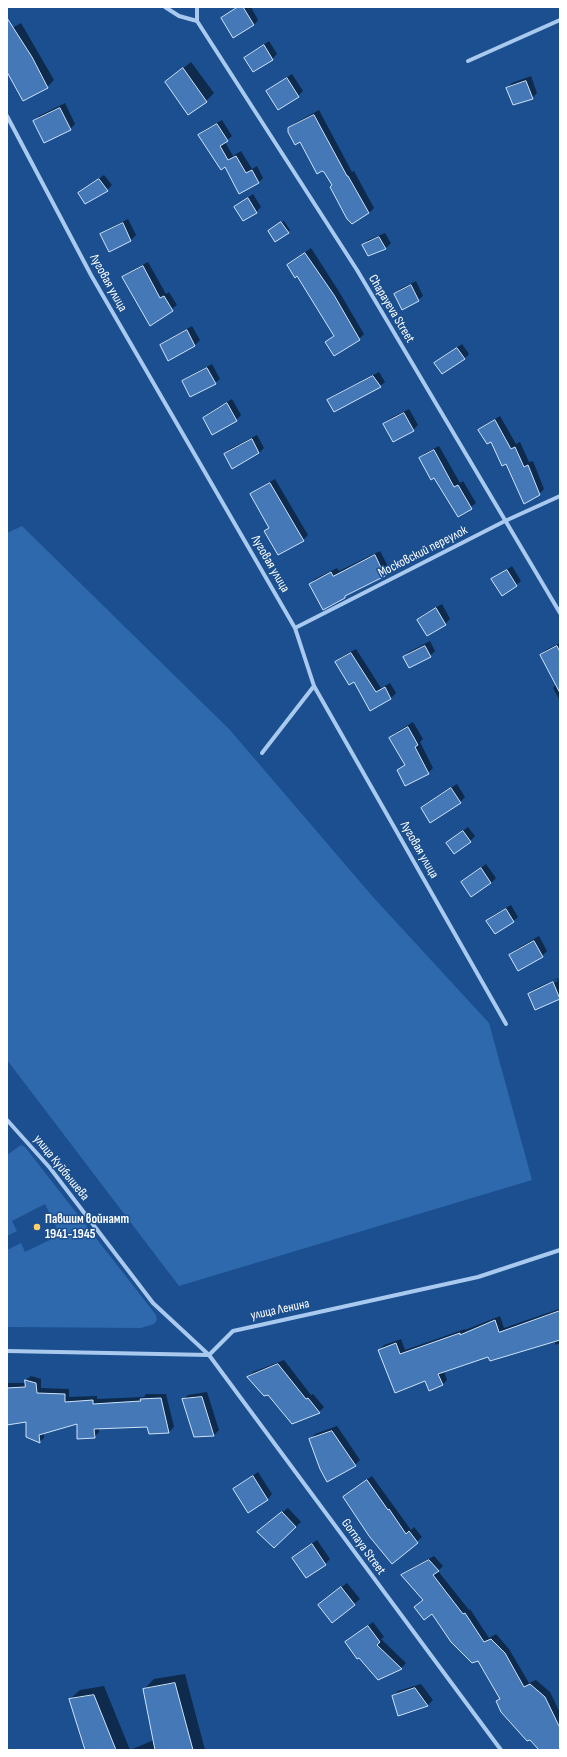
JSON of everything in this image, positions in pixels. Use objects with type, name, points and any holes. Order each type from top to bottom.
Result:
[{"type":"street","points":[[166,7],[179,16],[197,21],[197,7]]},
{"type":"street","points":[[468,61],[560,20]]},
{"type":"street","name":"Chapayeva Street","points":[[197,21],[357,270],[560,613]]},
{"type":"street","name":"Луговая улица","points":[[7,116],[91,275],[295,628],[314,686],[506,1024]]},
{"type":"street","name":"Московский переулок","points":[[295,628],[505,521],[560,496]]},
{"type":"street","points":[[262,753],[314,686]]},
{"type":"street","name":"улица Куйбышева","points":[[7,1120],[50,1168],[153,1303],[209,1355]]},
{"type":"street","name":"улица Ленина","points":[[209,1355],[233,1331],[478,1278],[560,1250]]},
{"type":"street","points":[[7,1351],[209,1355]]},
{"type":"street","name":"Gornaya Street","points":[[209,1355],[501,1750]]},
{"type":"shaded area","points":[[22,526],[230,730],[373,897],[489,1023],[532,1180],[179,1286],[7,1060],[7,533]]},
{"type":"shaded area","points":[[21,1145],[25,1147],[156,1315],[157,1320],[154,1324],[141,1328],[7,1327],[7,1250],[21,1243],[25,1252],[60,1235],[45,1204],[12,1221],[17,1231],[7,1236],[7,1155]]},
{"type":"building","points":[[238,7],[243,7],[254,25],[233,38],[221,18]]},
{"type":"building","points":[[7,18],[32,57],[48,88],[23,101],[7,72]]},
{"type":"building","points":[[264,45],[273,60],[253,72],[244,58]]},
{"type":"building","points":[[183,68],[207,102],[188,115],[165,82]]},
{"type":"building","points":[[287,78],[299,97],[278,110],[266,91]]},
{"type":"building","points":[[526,81],[533,99],[513,105],[506,88]]},
{"type":"building","points":[[60,108],[71,130],[44,143],[33,121]]},
{"type":"building","points":[[314,115],[369,213],[352,224],[347,219],[330,187],[332,185],[324,172],[322,171],[317,174],[300,142],[295,145],[288,132],[288,128]]},
{"type":"building","points":[[217,124],[228,141],[220,146],[228,160],[236,156],[246,173],[252,170],[259,183],[239,194],[225,167],[221,170],[198,135]]},
{"type":"building","points":[[99,179],[108,191],[85,204],[78,193]]},
{"type":"building","points":[[248,198],[257,213],[243,221],[234,207]]},
{"type":"building","points":[[281,222],[289,233],[275,242],[268,231]]},
{"type":"building","points":[[123,223],[131,241],[109,252],[100,234]]},
{"type":"building","points":[[379,237],[386,249],[368,256],[362,245]]},
{"type":"building","points":[[305,253],[334,295],[360,340],[334,356],[325,342],[334,336],[297,276],[295,278],[287,265]]},
{"type":"building","points":[[143,266],[160,298],[164,296],[173,311],[150,326],[122,277]]},
{"type":"building","points":[[411,285],[419,301],[402,310],[394,294]]},
{"type":"building","points":[[187,330],[195,346],[168,361],[160,345]]},
{"type":"building","points":[[457,348],[465,359],[442,374],[434,363]]},
{"type":"building","points":[[207,368],[216,384],[190,397],[182,381]]},
{"type":"building","points":[[373,376],[381,387],[334,412],[327,400]]},
{"type":"building","points":[[227,403],[237,421],[212,435],[203,418]]},
{"type":"building","points":[[404,413],[414,431],[393,442],[383,424]]},
{"type":"building","points":[[495,420],[511,449],[515,447],[524,467],[528,465],[540,495],[524,504],[506,464],[502,466],[491,442],[487,444],[478,430]]},
{"type":"building","points":[[252,439],[259,453],[232,469],[224,454]]},
{"type":"building","points":[[434,450],[454,487],[458,485],[472,509],[458,517],[434,478],[431,480],[419,458]]},
{"type":"building","points":[[270,483],[304,541],[278,555],[264,531],[269,528],[250,494]]},
{"type":"building","points":[[375,555],[385,576],[345,596],[345,598],[323,610],[309,584],[331,572],[333,576]]},
{"type":"building","points":[[507,570],[517,586],[502,596],[491,579]]},
{"type":"building","points":[[436,608],[446,625],[427,636],[417,620]]},
{"type":"building","points":[[425,646],[431,657],[409,668],[403,657]]},
{"type":"building","points":[[557,646],[560,652],[560,693],[540,655]]},
{"type":"building","points":[[351,653],[376,692],[385,687],[391,699],[370,711],[354,682],[349,685],[335,662]]},
{"type":"building","points":[[408,727],[418,745],[415,747],[429,774],[405,786],[397,770],[405,765],[389,738]]},
{"type":"building","points":[[451,788],[461,803],[430,823],[421,808]]},
{"type":"building","points":[[463,831],[471,842],[454,854],[446,843]]},
{"type":"building","points":[[481,868],[491,883],[471,897],[461,882]]},
{"type":"building","points":[[506,909],[514,922],[495,934],[486,921]]},
{"type":"building","points":[[534,941],[543,957],[518,971],[509,955]]},
{"type":"building","points":[[553,982],[560,999],[535,1010],[528,994]]},
{"type":"building","points":[[560,1311],[560,1340],[490,1361],[488,1357],[438,1374],[443,1385],[429,1391],[425,1381],[395,1393],[378,1350],[396,1343],[400,1354],[460,1333],[460,1335],[495,1320],[499,1332]]},
{"type":"building","points":[[278,1364],[306,1399],[308,1398],[320,1413],[292,1424],[268,1395],[264,1396],[247,1377]]},
{"type":"building","points":[[25,1380],[36,1383],[37,1393],[65,1394],[65,1402],[93,1400],[93,1404],[141,1401],[140,1399],[161,1398],[169,1433],[149,1434],[147,1427],[94,1429],[95,1438],[77,1439],[77,1424],[39,1435],[40,1443],[26,1437],[26,1422],[7,1425],[7,1388],[25,1387]]},
{"type":"building","points":[[202,1397],[214,1436],[194,1437],[182,1399]]},
{"type":"building","points":[[332,1431],[356,1466],[327,1482],[320,1469],[309,1439]]},
{"type":"building","points":[[253,1476],[268,1500],[248,1513],[233,1489]]},
{"type":"building","points":[[367,1480],[406,1534],[409,1531],[418,1543],[392,1564],[369,1536],[343,1497]]},
{"type":"building","points":[[282,1512],[296,1527],[274,1548],[257,1532]]},
{"type":"building","points":[[312,1544],[326,1565],[306,1578],[292,1558]]},
{"type":"building","points":[[429,1560],[439,1571],[433,1575],[463,1614],[465,1613],[484,1642],[491,1639],[505,1653],[524,1687],[530,1684],[545,1697],[560,1728],[560,1750],[539,1750],[530,1740],[527,1741],[501,1712],[496,1701],[500,1699],[478,1661],[472,1663],[451,1642],[432,1614],[424,1620],[414,1607],[423,1600],[401,1575]]},
{"type":"building","points":[[341,1587],[355,1605],[332,1623],[318,1605]]},
{"type":"building","points":[[368,1626],[380,1642],[377,1645],[402,1669],[378,1680],[359,1658],[357,1659],[345,1642]]},
{"type":"building","points":[[175,1683],[193,1750],[155,1750],[143,1689]]},
{"type":"building","points":[[415,1688],[428,1706],[398,1716],[392,1696]]},
{"type":"building","points":[[94,1695],[116,1750],[85,1750],[69,1699]]},
{"type":"place","name":"Павшим войнамт 1941-1945","points":[[37,1227]]}]
